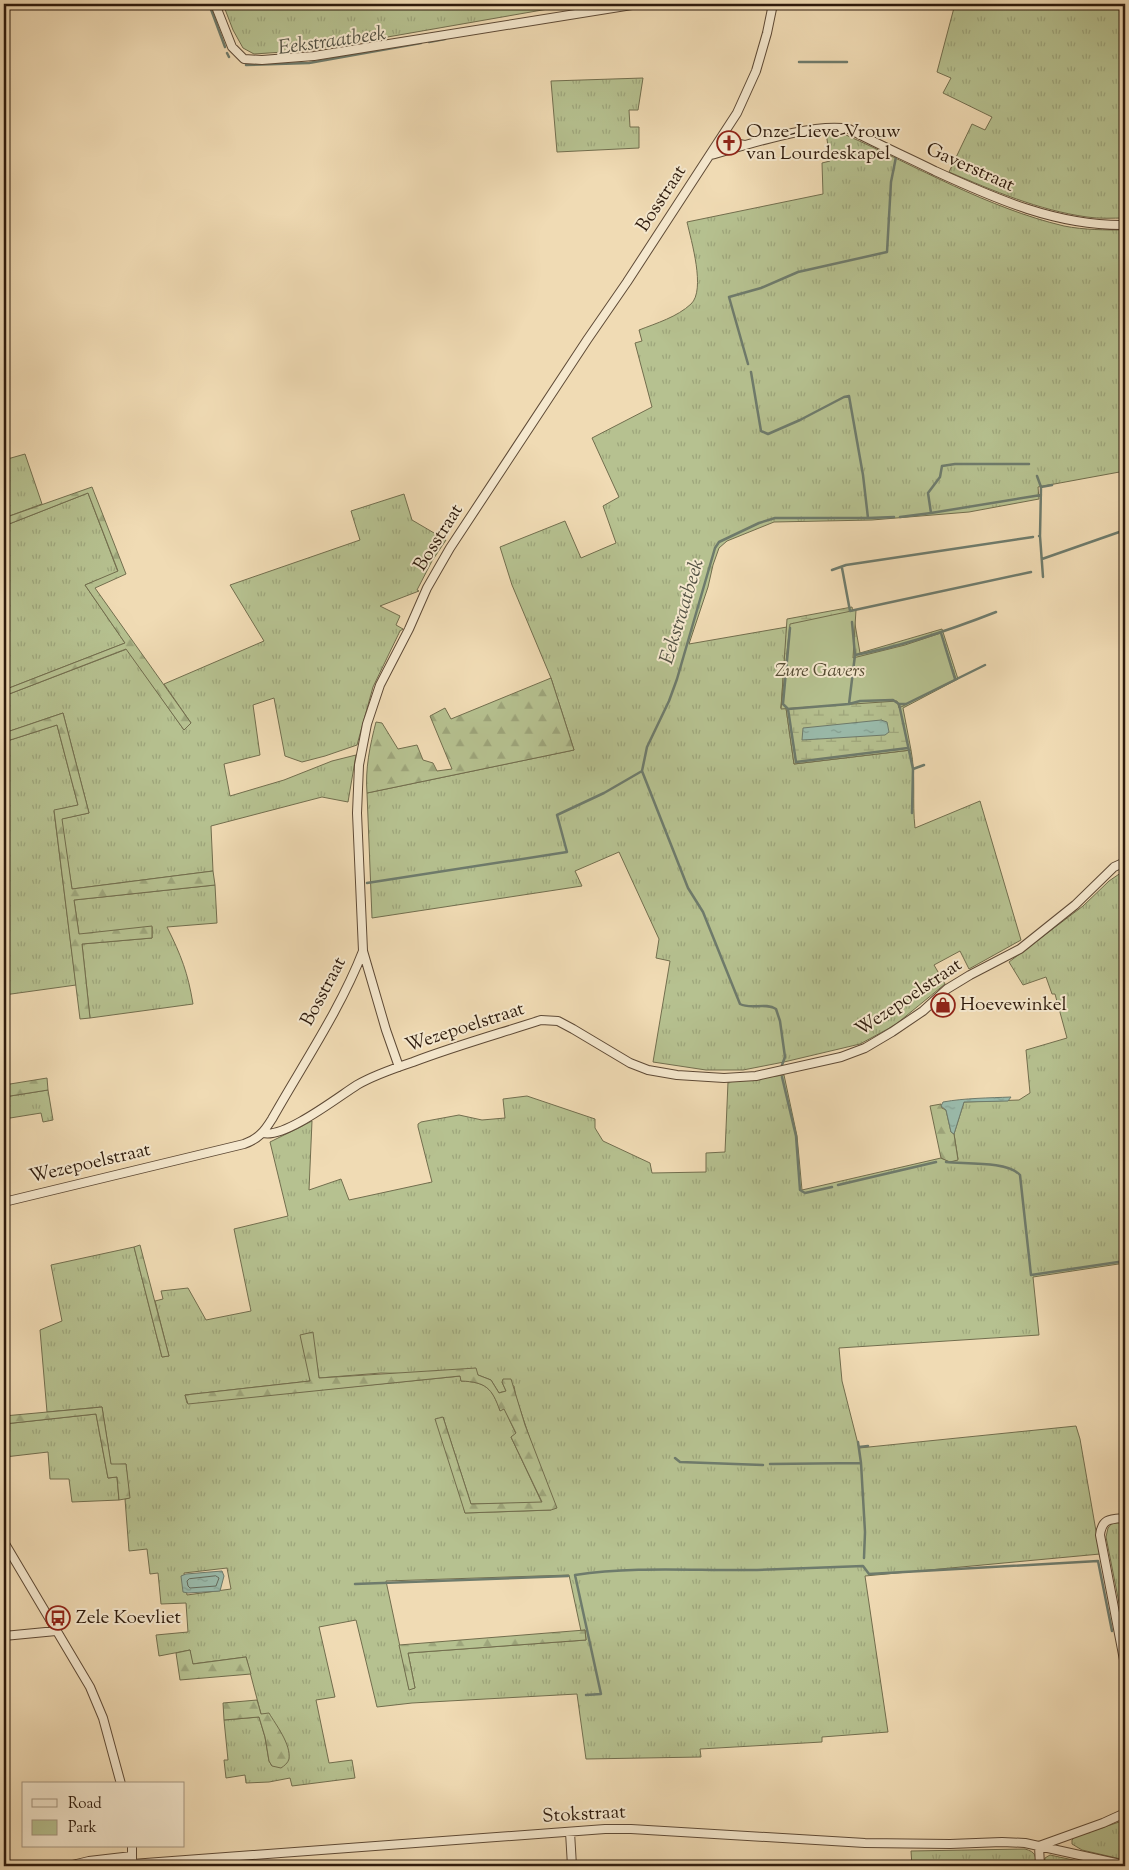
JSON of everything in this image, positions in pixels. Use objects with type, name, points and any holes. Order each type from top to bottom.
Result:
[{"type":"street","points":[[215,4],[232,47],[244,60],[314,56],[638,4]]},
{"type":"street","name":"Bosstraat","points":[[263,1133],[338,1005],[363,952],[357,813],[359,765],[367,724],[380,685],[409,629],[427,588],[450,548],[711,154],[741,105],[756,71],[773,4]]},
{"type":"street","name":"Gaverstraat","points":[[711,154],[838,126],[849,129],[1013,205],[1071,220],[1125,225]]},
{"type":"street","points":[[724,134],[739,144],[749,145]]},
{"type":"street","name":"Wezepoelstraat","points":[[4,1202],[245,1144],[255,1140],[263,1133],[273,1134],[310,1116],[359,1084],[399,1067],[541,1020],[558,1021],[630,1063],[648,1070],[677,1075],[724,1078],[756,1076],[842,1057],[866,1048],[886,1036],[923,1011],[947,989],[1020,949],[1075,905],[1114,867],[1125,862]]},
{"type":"street","points":[[363,952],[399,1067]]},
{"type":"street","points":[[1125,1518],[1110,1520],[1104,1523],[1100,1535],[1125,1664]]},
{"type":"street","points":[[4,1542],[90,1687],[103,1718],[120,1782]]},
{"type":"street","points":[[4,1636],[56,1631]]},
{"type":"street","points":[[1040,1866],[1039,1846],[1103,1824],[1125,1813]]},
{"type":"street","name":"Stokstraat","points":[[68,1866],[89,1861],[132,1862],[255,1857],[401,1843],[631,1829],[866,1843],[950,1844],[1002,1842],[1039,1846],[1125,1865]]},
{"type":"street","points":[[570,1832],[572,1866]]},
{"type":"street","points":[[132,1848],[132,1862]]},
{"type":"green space","points":[[223,4],[548,4],[548,9],[313,50],[254,54],[243,48],[233,30]]},
{"type":"green space","points":[[955,4],[1125,4],[1125,218],[1092,218],[1051,210],[1000,193],[949,172],[972,124],[985,130],[992,117],[943,93],[951,78],[937,72]]},
{"type":"green space","points":[[643,78],[638,110],[629,110],[630,127],[639,127],[639,148],[557,152],[551,81]]},
{"type":"green space","points":[[826,132],[846,135],[954,186],[1008,209],[1064,226],[1095,230],[1125,230],[1125,471],[1038,487],[1039,499],[969,512],[872,520],[774,522],[727,541],[719,548],[689,644],[787,627],[781,708],[786,708],[794,764],[911,750],[915,828],[980,801],[1021,940],[969,969],[960,951],[934,965],[945,984],[895,1025],[860,1044],[743,1070],[706,1070],[653,1062],[670,961],[656,958],[659,939],[619,852],[575,871],[582,886],[372,918],[367,793],[574,750],[551,678],[512,585],[500,547],[565,521],[581,558],[616,543],[603,506],[619,497],[592,438],[652,407],[635,343],[642,341],[639,330],[680,313],[691,304],[695,297],[697,288],[696,264],[687,222],[823,194],[822,163],[830,161]]},
{"type":"green space","points":[[25,454],[42,504],[4,518],[4,460]]},
{"type":"green space","points":[[92,487],[126,574],[95,588],[191,723],[184,730],[126,649],[4,696],[4,690],[125,643],[85,585],[118,571],[88,493],[4,526],[4,518]]},
{"type":"green space","points":[[88,493],[118,572],[85,585],[125,643],[4,690],[4,526]]},
{"type":"green space","points":[[404,494],[412,520],[446,540],[432,561],[417,590],[419,591],[380,606],[400,616],[396,625],[403,629],[400,631],[373,687],[357,745],[302,762],[285,756],[274,698],[253,705],[260,755],[224,764],[230,796],[284,780],[332,761],[356,755],[348,802],[322,797],[211,826],[213,871],[72,889],[61,819],[89,813],[63,713],[4,733],[4,696],[127,649],[184,730],[191,723],[164,684],[264,641],[230,585],[360,540],[351,511]]},
{"type":"green space","name":"Zure Gavers","points":[[852,607],[860,653],[942,629],[958,679],[903,708],[911,750],[794,764],[786,708],[781,708],[787,619]]},
{"type":"green space","name":"Zure Gavers","points":[[856,610],[853,658],[905,645],[941,633],[956,679],[899,708],[897,701],[781,709],[790,624]]},
{"type":"green space","points":[[551,678],[574,750],[367,793],[368,757],[376,722],[382,723],[398,749],[417,745],[423,760],[433,763],[437,771],[452,769],[430,716],[445,708],[451,719]]},
{"type":"green space","points":[[63,713],[89,813],[62,819],[72,889],[213,871],[215,885],[74,900],[79,934],[152,926],[152,938],[82,944],[90,1018],[80,1019],[54,810],[78,805],[57,725],[4,742],[4,733]]},
{"type":"green space","points":[[57,725],[78,805],[54,811],[76,985],[4,995],[4,742]]},
{"type":"green space","points":[[1125,870],[1125,1263],[1033,1277],[1039,1335],[839,1348],[842,1381],[859,1448],[1076,1426],[1080,1439],[1100,1554],[865,1576],[888,1732],[822,1737],[822,1742],[700,1749],[701,1757],[586,1759],[577,1694],[412,1703],[377,1707],[356,1620],[319,1627],[335,1697],[316,1700],[329,1763],[352,1760],[355,1778],[292,1786],[290,1778],[269,1782],[246,1783],[245,1775],[226,1778],[224,1760],[228,1760],[224,1720],[259,1717],[269,1761],[272,1766],[246,1657],[192,1664],[190,1650],[159,1656],[156,1635],[188,1632],[186,1603],[161,1604],[158,1573],[150,1574],[147,1549],[129,1551],[125,1499],[129,1498],[126,1464],[111,1465],[102,1407],[47,1412],[40,1330],[62,1321],[51,1265],[134,1247],[162,1357],[169,1356],[155,1301],[163,1299],[161,1291],[188,1288],[206,1320],[251,1311],[234,1229],[288,1216],[270,1142],[312,1121],[309,1190],[341,1179],[349,1200],[432,1182],[418,1127],[418,1124],[421,1122],[459,1115],[482,1120],[505,1118],[503,1099],[527,1096],[595,1119],[595,1128],[603,1141],[650,1163],[652,1173],[706,1172],[706,1153],[725,1152],[728,1082],[784,1075],[797,1136],[802,1190],[941,1158],[950,1162],[958,1159],[954,1134],[964,1102],[1019,1100],[1030,1093],[1026,1050],[1067,1038],[1055,994],[1052,994],[1046,977],[1023,985],[1009,962],[1083,906],[1109,881]],"holes":[[[312,1332],[319,1378],[381,1373],[478,1375],[491,1380],[499,1393],[506,1391],[502,1382],[514,1386],[551,1510],[465,1513],[443,1417],[471,1504],[542,1503],[511,1437],[516,1434],[504,1408],[500,1410],[494,1396],[487,1388],[477,1383],[461,1381],[461,1376],[187,1403],[185,1395],[310,1381]],[[227,1568],[231,1589],[187,1595],[184,1573]],[[569,1575],[581,1631],[585,1630],[586,1640],[408,1653],[415,1688],[409,1689],[386,1581]]]},
{"type":"green space","points":[[215,885],[217,923],[167,927],[183,964],[193,1004],[90,1018],[82,944],[152,938],[152,927],[79,935],[74,900]]},
{"type":"green space","points":[[47,1078],[48,1090],[4,1097],[4,1085]]},
{"type":"green space","points":[[48,1090],[53,1120],[43,1122],[41,1113],[4,1119],[4,1097]]},
{"type":"green space","points":[[941,1104],[942,1108],[946,1110],[951,1132],[954,1134],[958,1160],[950,1162],[941,1158],[930,1106]]},
{"type":"green space","points":[[140,1245],[169,1356],[162,1357],[134,1247]]},
{"type":"green space","points":[[313,1332],[319,1378],[476,1368],[478,1375],[491,1380],[499,1393],[506,1391],[502,1382],[503,1379],[511,1379],[525,1425],[557,1508],[551,1510],[465,1513],[435,1419],[443,1417],[471,1504],[542,1502],[511,1437],[516,1433],[504,1409],[500,1411],[494,1397],[487,1388],[477,1383],[461,1381],[460,1376],[188,1404],[185,1395],[310,1381],[300,1335]]},
{"type":"green space","points":[[102,1407],[111,1464],[126,1464],[130,1498],[119,1500],[117,1477],[108,1478],[96,1414],[4,1424],[4,1416]]},
{"type":"green space","points":[[96,1414],[108,1478],[117,1477],[119,1500],[72,1502],[69,1479],[50,1479],[48,1452],[5,1457],[4,1424]]},
{"type":"green space","points":[[1125,1522],[1125,1633],[1106,1537],[1108,1528],[1112,1523]]},
{"type":"green space","points":[[585,1630],[586,1640],[408,1653],[415,1688],[409,1690],[399,1645]]},
{"type":"green space","points":[[190,1650],[193,1664],[246,1657],[251,1674],[180,1680],[176,1653]]},
{"type":"green space","points":[[257,1700],[261,1714],[269,1713],[288,1747],[289,1759],[281,1768],[272,1766],[269,1761],[259,1717],[224,1720],[223,1703]]},
{"type":"green space","points":[[1125,1820],[1125,1860],[1082,1850],[1072,1844],[1072,1840],[1075,1837]]},
{"type":"green space","points":[[1025,1849],[1035,1855],[1036,1866],[912,1866],[911,1851]]},
{"type":"green space","points":[[1050,1855],[1101,1866],[1044,1866],[1045,1858]]},
{"type":"water","points":[[881,720],[887,722],[889,732],[885,735],[802,740],[803,728]]},
{"type":"water","points":[[1011,1097],[1008,1101],[964,1102],[954,1134],[951,1132],[946,1110],[941,1106],[943,1102]]},
{"type":"water","points":[[222,1571],[224,1576],[220,1591],[183,1592],[181,1576]]},
{"type":"waterway","name":"Eekstraatbeek","points":[[209,4],[225,47]]},
{"type":"waterway","name":"Eekstraatbeek","points":[[429,42],[445,39]]},
{"type":"waterway","name":"Eekstraatbeek","points":[[246,65],[309,63],[421,43]]},
{"type":"waterway","name":"Eekstraatbeek","points":[[227,53],[229,57]]},
{"type":"waterway","name":"Eekstraatbeek","points":[[799,62],[847,62]]},
{"type":"waterway","name":"Eekstraatbeek","points":[[748,364],[729,297],[761,288],[798,272],[887,252],[891,182],[896,157]]},
{"type":"waterway","name":"Eekstraatbeek","points":[[751,372],[761,431],[768,434],[849,396],[863,475],[868,518],[775,518],[759,523],[719,542],[715,548],[677,679],[669,701],[647,747],[642,771],[688,888],[703,912],[740,1004],[744,1006],[767,1006],[776,1009],[780,1021],[785,1057],[782,1065]]},
{"type":"waterway","points":[[900,517],[931,513],[928,493],[940,477],[942,466],[955,464],[1029,464]]},
{"type":"waterway","points":[[1037,476],[1041,487]]},
{"type":"waterway","points":[[1039,536],[1041,487],[1052,485]]},
{"type":"waterway","points":[[931,513],[1041,495]]},
{"type":"waterway","points":[[868,518],[894,517]]},
{"type":"waterway","points":[[1042,559],[1125,530]]},
{"type":"waterway","points":[[1040,536],[1043,577]]},
{"type":"waterway","points":[[832,570],[846,565],[1033,537]]},
{"type":"waterway","points":[[842,568],[850,611],[1031,572]]},
{"type":"waterway","points":[[855,655],[927,637],[996,612]]},
{"type":"waterway","points":[[849,704],[855,655],[852,622]]},
{"type":"waterway","points":[[788,709],[783,704],[790,628]]},
{"type":"waterway","points":[[941,633],[955,679]]},
{"type":"waterway","points":[[908,748],[796,762],[788,709],[849,704],[860,701],[893,700],[899,704],[906,704],[985,665]]},
{"type":"waterway","points":[[899,704],[913,769],[912,813]]},
{"type":"waterway","points":[[913,769],[924,765]]},
{"type":"waterway","points":[[367,883],[567,852],[557,815],[604,793],[642,771]]},
{"type":"waterway","name":"Eekstraatbeek","points":[[782,1077],[796,1136],[800,1190],[805,1193],[832,1187]]},
{"type":"waterway","name":"Eekstraatbeek","points":[[838,1185],[936,1162]]},
{"type":"waterway","name":"Eekstraatbeek","points":[[946,1162],[996,1165],[1006,1167],[1020,1175],[1031,1275],[1125,1261]]},
{"type":"waterway","points":[[858,1442],[861,1463]]},
{"type":"waterway","points":[[859,1447],[868,1446]]},
{"type":"waterway","points":[[675,1458],[680,1462],[763,1465]]},
{"type":"waterway","points":[[770,1464],[861,1463],[865,1532],[864,1558]]},
{"type":"waterway","points":[[586,1695],[601,1694],[575,1575],[598,1572],[757,1570],[863,1566],[869,1574],[1098,1561],[1112,1631]]},
{"type":"waterway","points":[[355,1584],[568,1576]]},
{"type":"place","name":"Onze-Lieve-Vrouw van Lourdeskapel","points":[[729,143]]},
{"type":"place","name":"Hoevewinkel","points":[[943,1005]]},
{"type":"place","name":"Zele Koevliet","points":[[58,1618]]}]
